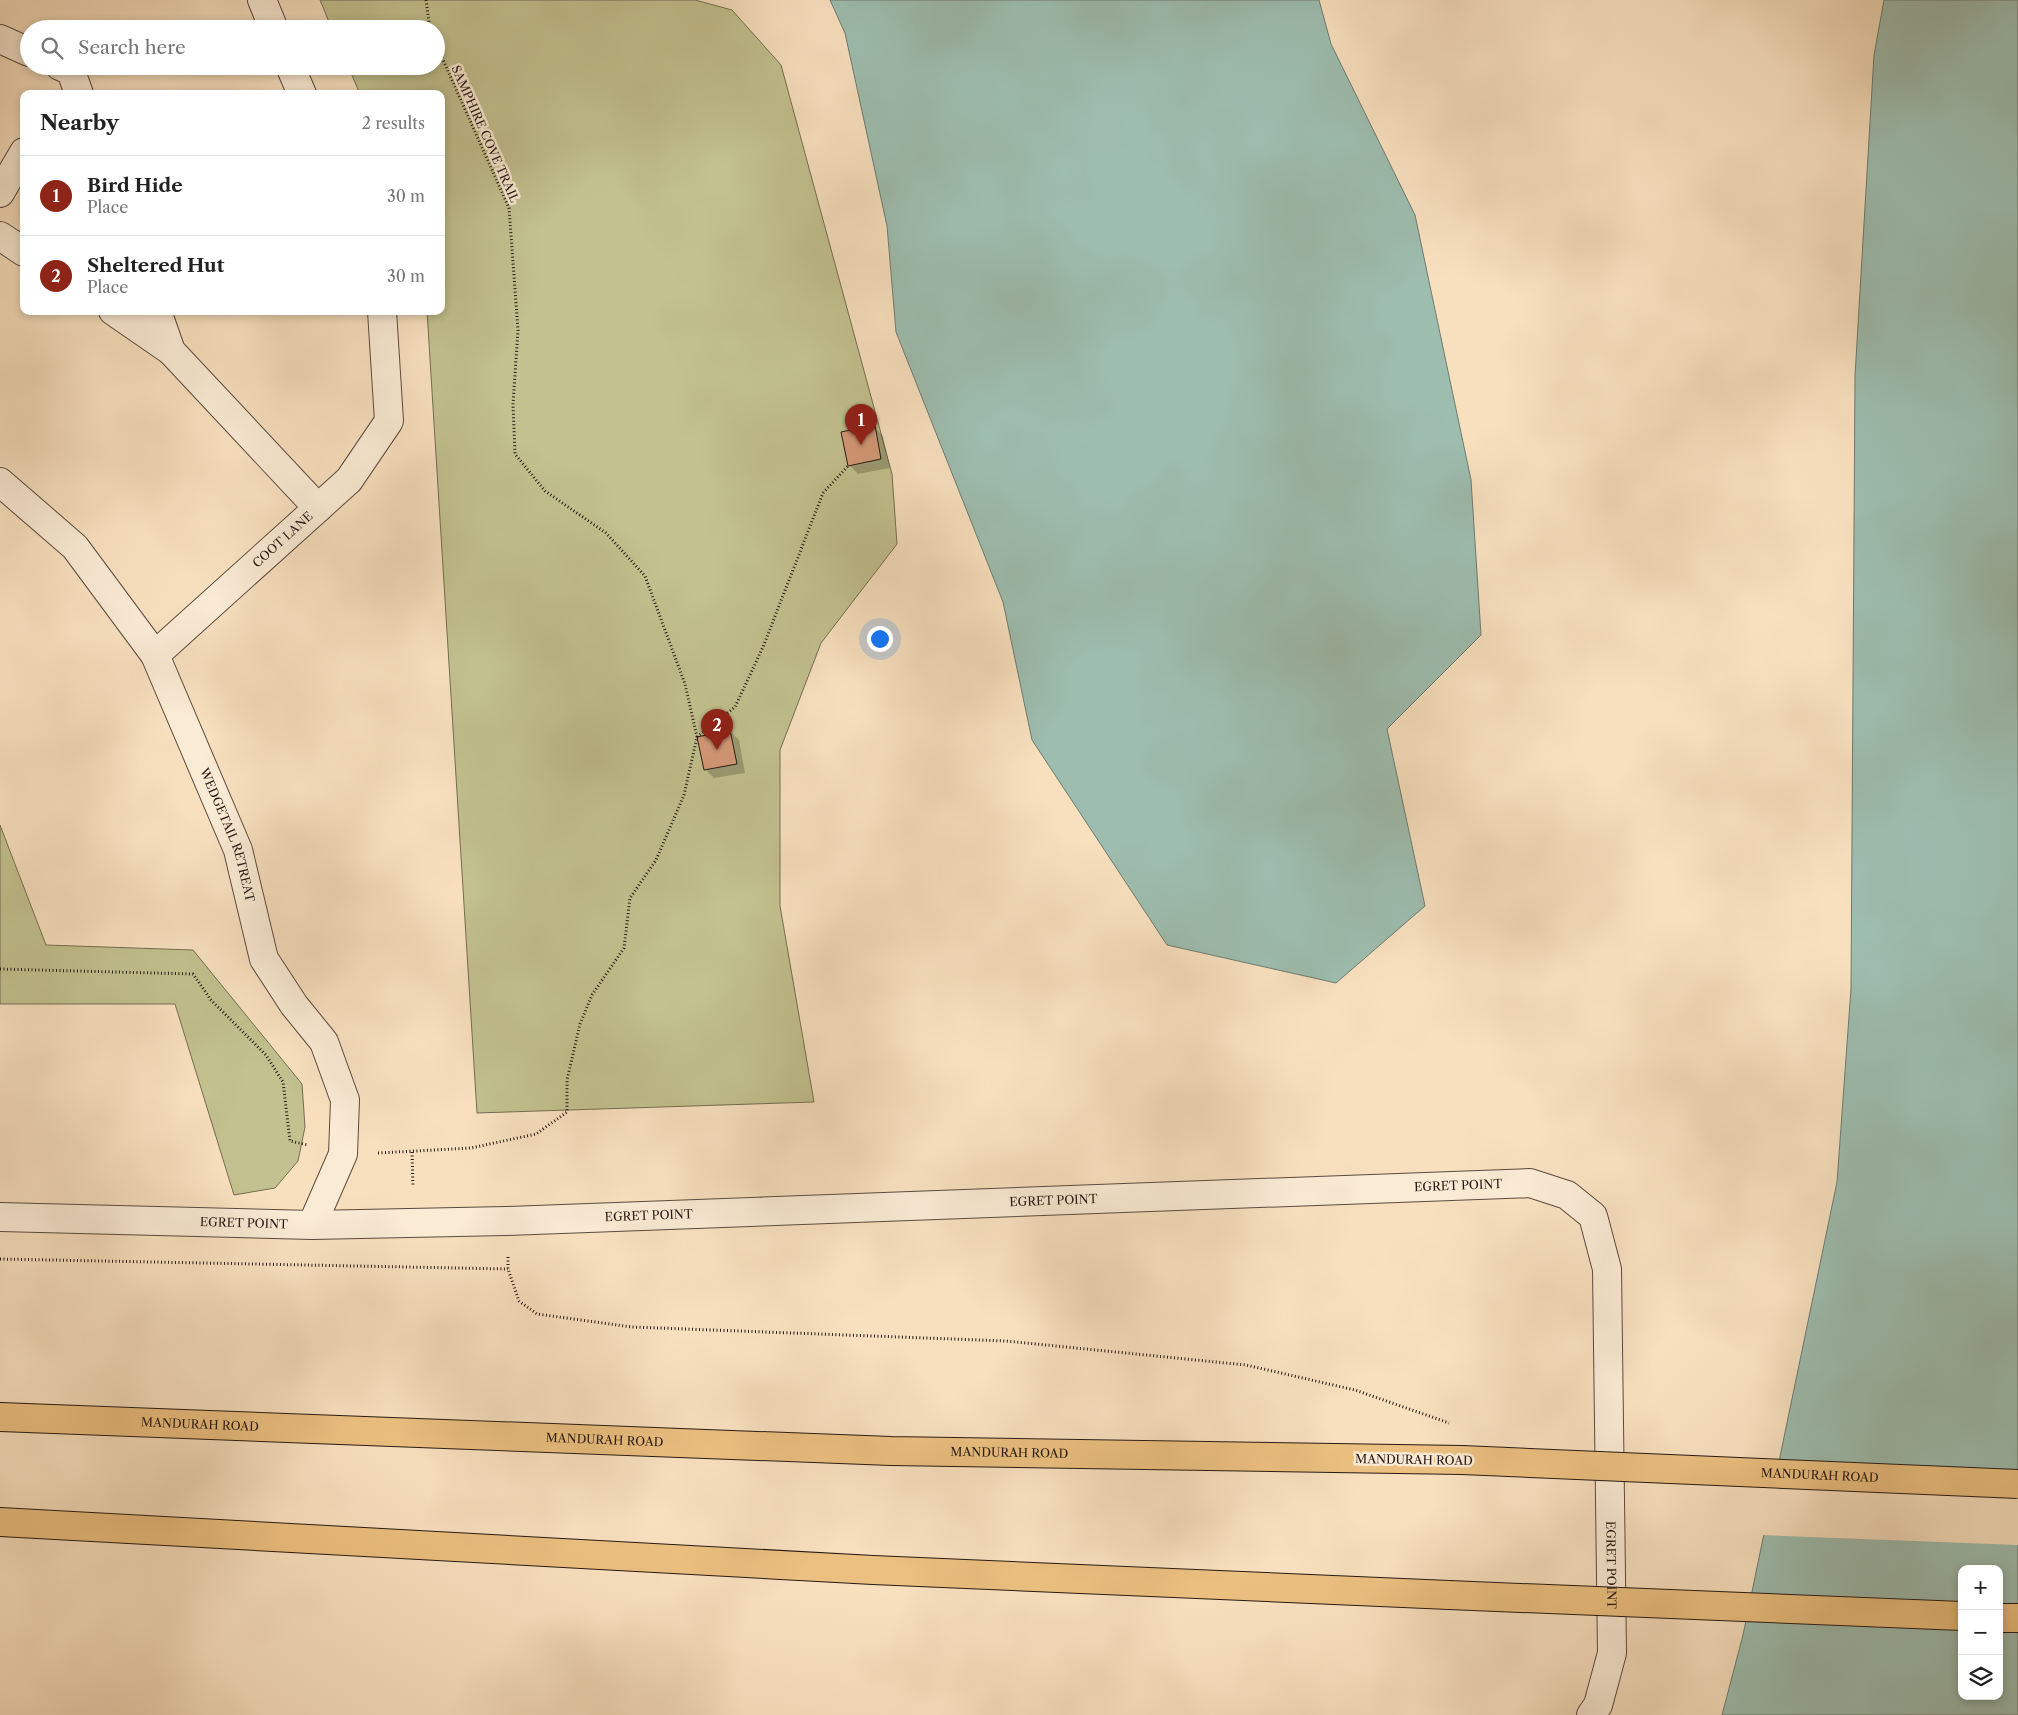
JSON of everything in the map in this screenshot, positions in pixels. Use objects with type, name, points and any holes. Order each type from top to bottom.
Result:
[{"type":"highway","name":"MANDURAH ROAD","points":[[0,1416],[891,1451],[1462,1460],[2018,1484]]},
{"type":"highway","points":[[0,1522],[873,1570],[1958,1616]]},
{"type":"highway","points":[[2003,1618],[2018,1618]]},
{"type":"street","points":[[262,0],[270,20]]},
{"type":"street","points":[[0,40],[20,48]]},
{"type":"street","points":[[294,75],[300,90]]},
{"type":"street","points":[[0,192],[20,159]]},
{"type":"street","points":[[0,236],[20,249]]},
{"type":"street","name":"COOT LANE","points":[[118,315],[171,351],[318,508],[155,655]]},
{"type":"street","name":"COOT LANE","points":[[158,315],[171,351]]},
{"type":"street","points":[[318,508],[349,480],[389,421],[382,315]]},
{"type":"street","name":"WEDGETAIL RETREAT","points":[[0,482],[75,547],[155,655],[238,850],[264,960],[294,1005],[324,1042],[345,1100],[343,1154],[312,1225]]},
{"type":"street","name":"EGRET POINT","points":[[0,1217],[312,1225],[506,1221],[1530,1183],[1567,1194],[1593,1216],[1606,1269],[1612,1653],[1598,1705],[1591,1715]]},
{"type":"path","points":[[426,0],[429,20]]},
{"type":"path","name":"SAMPHIRE COVE TRAIL","points":[[412,1152],[470,1148],[536,1134],[567,1112],[567,1080],[580,1024],[592,996],[624,948],[630,898],[656,860],[684,795],[697,737],[685,684],[645,576],[606,534],[545,491],[516,454],[512,404],[518,330],[509,208],[445,64]]},
{"type":"path","points":[[697,737],[735,707],[764,647],[823,493],[848,466]]},
{"type":"path","points":[[0,969],[193,974],[211,1000],[266,1055],[283,1082],[290,1141],[343,1154],[412,1152],[413,1191]]},
{"type":"path","points":[[506,1221],[508,1269],[519,1300],[537,1314],[632,1327],[1006,1341],[1246,1365],[1355,1390],[1452,1424]]},
{"type":"path","points":[[0,1259],[508,1269]]},
{"type":"shaded area","points":[[320,0],[695,0],[732,10],[781,65],[892,474],[897,544],[821,643],[780,750],[780,906],[814,1102],[477,1113],[427,315],[445,315],[445,90],[358,90],[352,75],[445,75],[445,20],[328,20]]},
{"type":"shaded area","points":[[830,0],[1319,0],[1331,44],[1415,215],[1471,480],[1481,635],[1387,729],[1425,906],[1336,983],[1167,945],[1032,740],[1003,602],[896,332],[887,226],[845,33]]},
{"type":"shaded area","points":[[1884,0],[2018,0],[2018,1715],[1722,1715],[1743,1635],[1837,1182],[1851,989],[1855,376],[1874,55]]},
{"type":"shaded area","points":[[0,825],[46,945],[193,950],[302,1084],[305,1127],[298,1161],[275,1188],[234,1195],[175,1004],[0,1004]]},
{"type":"pier","points":[[1776,1462],[2018,1472],[2018,1545],[1761,1535]]},
{"type":"building","points":[[875,425],[881,459],[848,466],[841,432]]},
{"type":"building","points":[[730,730],[737,764],[704,770],[697,737]]},
{"type":"place","name":"Bird Hide","points":[[861,445]]},
{"type":"place","name":"Sheltered Hut","points":[[717,750]]}]
